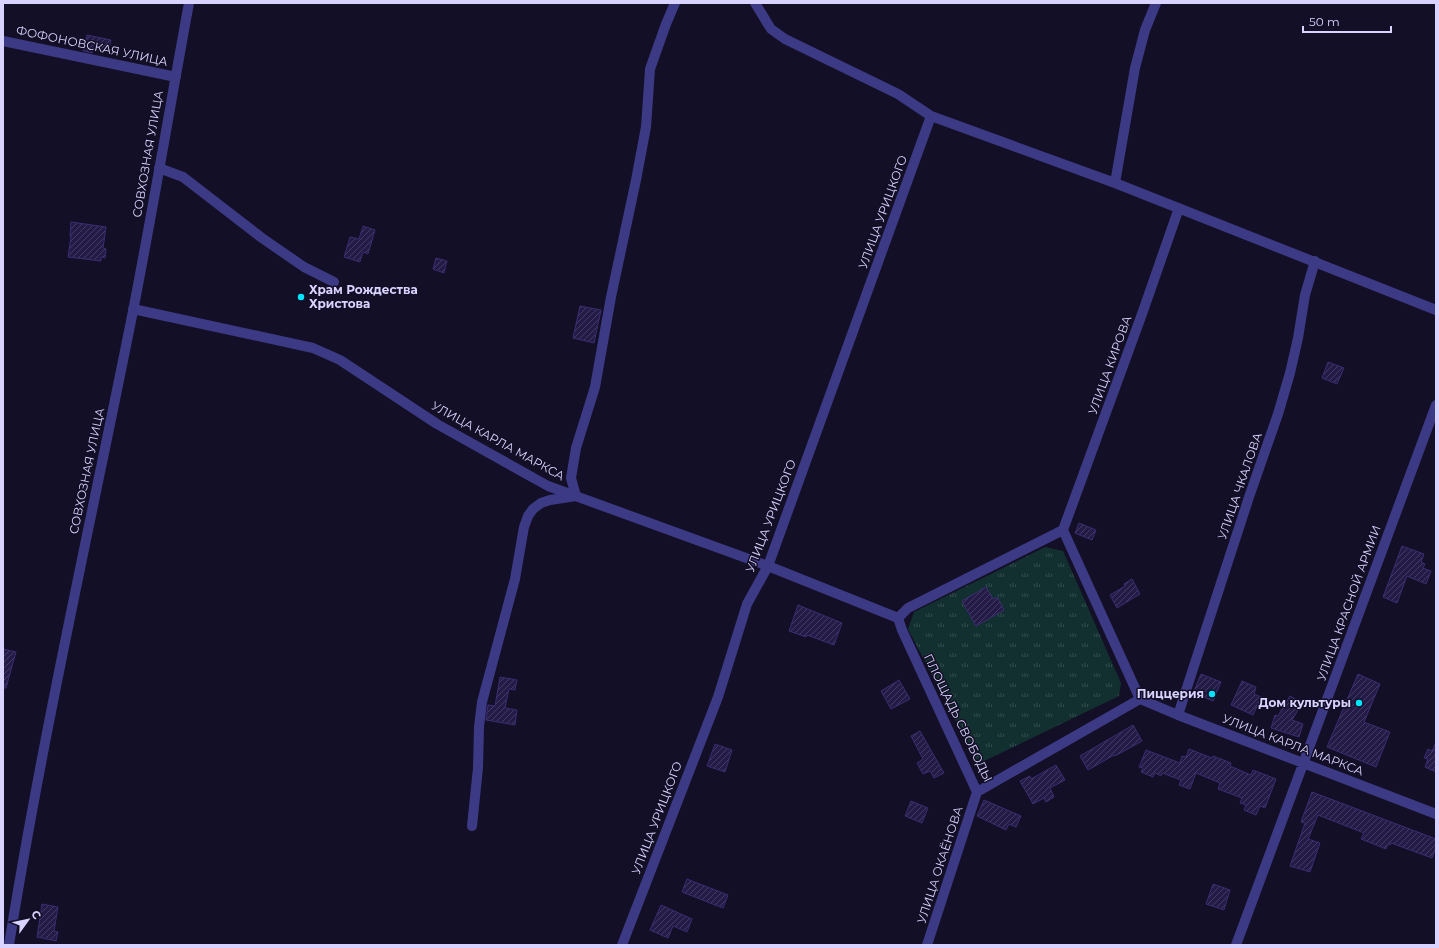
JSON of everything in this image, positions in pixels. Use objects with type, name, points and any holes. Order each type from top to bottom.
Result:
[{"type":"street","name":"СОВХОЗНАЯ УЛИЦА","points":[[10,945],[24,856],[47,732],[133,310],[189,3]]},
{"type":"street","points":[[472,826],[478,768],[479,727],[482,702],[515,579],[524,527],[528,516],[533,509],[541,503],[576,496],[570,478],[576,448],[594,387],[611,297],[636,180],[646,127],[650,68],[675,3]]},
{"type":"street","points":[[756,3],[771,29],[785,39],[898,94],[931,116],[1115,183],[1436,310]]},
{"type":"street","points":[[1115,183],[1134,68],[1145,30],[1156,3]]},
{"type":"street","name":"ФОФОНОВСКАЯ УЛИЦА","points":[[3,41],[176,77]]},
{"type":"street","name":"УЛИЦА УРИЦКОГО","points":[[622,945],[718,697],[747,604],[768,566],[931,116]]},
{"type":"street","points":[[159,168],[182,177],[262,238],[304,267],[334,282]]},
{"type":"street","name":"УЛИЦА КИРОВА","points":[[1063,530],[1180,208]]},
{"type":"street","name":"УЛИЦА ЧКАЛОВА","points":[[1178,715],[1249,497],[1278,414],[1290,374],[1298,338],[1305,294],[1315,261]]},
{"type":"street","name":"УЛИЦА КАРЛА МАРКСА","points":[[133,310],[313,348],[340,360],[437,424],[548,486],[768,566],[898,618]]},
{"type":"street","name":"УЛИЦА КРАСНОЙ АРМИИ","points":[[1236,945],[1436,405]]},
{"type":"street","points":[[898,618],[908,608],[1063,530],[1140,699]]},
{"type":"street","name":"ПЛОЩАДЬ СВОБОДЫ","points":[[898,618],[902,630],[977,792],[1140,699]]},
{"type":"street","name":"УЛИЦА КАРЛА МАРКСА","points":[[1140,699],[1436,814]]},
{"type":"street","name":"УЛИЦА ОКАЁНОВА","points":[[927,945],[977,792]]},
{"type":"green space","points":[[1045,547],[1063,551],[1121,683],[1119,696],[978,764],[908,629],[914,612]]},
{"type":"building","points":[[87,35],[111,40],[108,52],[93,49],[92,53],[83,51]]},
{"type":"building","points":[[71,222],[106,227],[103,248],[106,249],[105,258],[101,257],[101,261],[68,257]]},
{"type":"building","points":[[363,226],[375,230],[368,254],[363,252],[360,262],[344,257],[350,237],[359,239]]},
{"type":"building","points":[[436,258],[447,261],[444,273],[433,269]]},
{"type":"building","points":[[580,306],[601,310],[594,343],[573,338]]},
{"type":"building","points":[[1328,362],[1344,368],[1337,384],[1322,378]]},
{"type":"building","points":[[1079,523],[1096,530],[1092,540],[1075,533]]},
{"type":"building","points":[[1402,546],[1424,554],[1421,562],[1425,564],[1423,568],[1431,571],[1426,584],[1407,576],[1397,603],[1383,597]]},
{"type":"building","points":[[1132,579],[1140,594],[1117,608],[1110,595],[1125,586],[1124,584]]},
{"type":"building","points":[[986,587],[993,599],[997,597],[1004,610],[976,626],[962,601]]},
{"type":"building","points":[[798,605],[842,623],[834,645],[807,635],[806,637],[789,631]]},
{"type":"building","points":[[3,649],[16,652],[6,688],[3,688]]},
{"type":"building","points":[[1201,674],[1221,682],[1213,701],[1197,694],[1198,692],[1194,691]]},
{"type":"building","name":"Дом культуры","points":[[1358,674],[1380,684],[1364,722],[1390,732],[1376,767],[1327,747]]},
{"type":"building","points":[[500,677],[517,680],[515,690],[509,689],[505,708],[517,710],[515,725],[486,720],[488,705],[495,706]]},
{"type":"building","points":[[899,680],[910,699],[891,709],[881,691]]},
{"type":"building","points":[[1242,681],[1256,687],[1254,694],[1261,697],[1253,715],[1231,705]]},
{"type":"building","points":[[1290,696],[1302,703],[1292,720],[1303,724],[1299,737],[1271,728],[1275,715],[1278,716]]},
{"type":"building","points":[[1133,725],[1142,741],[1088,770],[1080,756]]},
{"type":"building","points":[[920,731],[944,773],[934,778],[930,771],[923,774],[917,763],[923,759],[911,736]]},
{"type":"building","points":[[1436,742],[1436,772],[1425,767],[1428,759],[1424,758],[1428,749],[1432,751]]},
{"type":"building","points":[[715,744],[732,750],[725,772],[707,766]]},
{"type":"building","points":[[1189,749],[1212,758],[1213,756],[1231,763],[1230,766],[1251,775],[1253,770],[1276,779],[1265,808],[1260,806],[1256,815],[1244,810],[1246,805],[1240,803],[1242,798],[1218,789],[1220,783],[1196,773],[1190,789],[1179,785],[1181,780],[1162,773],[1161,776],[1155,773],[1153,777],[1141,772],[1143,768],[1139,767],[1146,750],[1180,763],[1182,756],[1186,757]]},
{"type":"building","points":[[1056,765],[1065,780],[1050,788],[1054,797],[1046,802],[1044,798],[1033,804],[1020,781],[1030,776],[1031,779]]},
{"type":"building","points":[[1312,792],[1436,839],[1436,847],[1432,858],[1391,843],[1390,845],[1388,844],[1386,849],[1361,839],[1364,833],[1318,815],[1308,839],[1320,843],[1310,872],[1290,866],[1305,823],[1301,822]]},
{"type":"building","points":[[984,800],[1021,816],[1016,827],[1009,824],[1006,830],[977,816]]},
{"type":"building","points":[[911,801],[928,808],[922,823],[905,816]]},
{"type":"building","points":[[687,879],[728,895],[723,908],[682,892]]},
{"type":"building","points":[[1213,884],[1230,890],[1224,910],[1206,904]]},
{"type":"building","points":[[42,904],[58,907],[54,931],[58,932],[56,941],[37,937]]},
{"type":"building","points":[[661,905],[692,919],[687,932],[673,926],[668,938],[650,930]]},
{"type":"place","name":"Храм Рождества Христова","points":[[301,297]]},
{"type":"place","name":"Пиццерия","points":[[1212,694]]},
{"type":"place","name":"Дом культуры","points":[[1359,703]]}]
